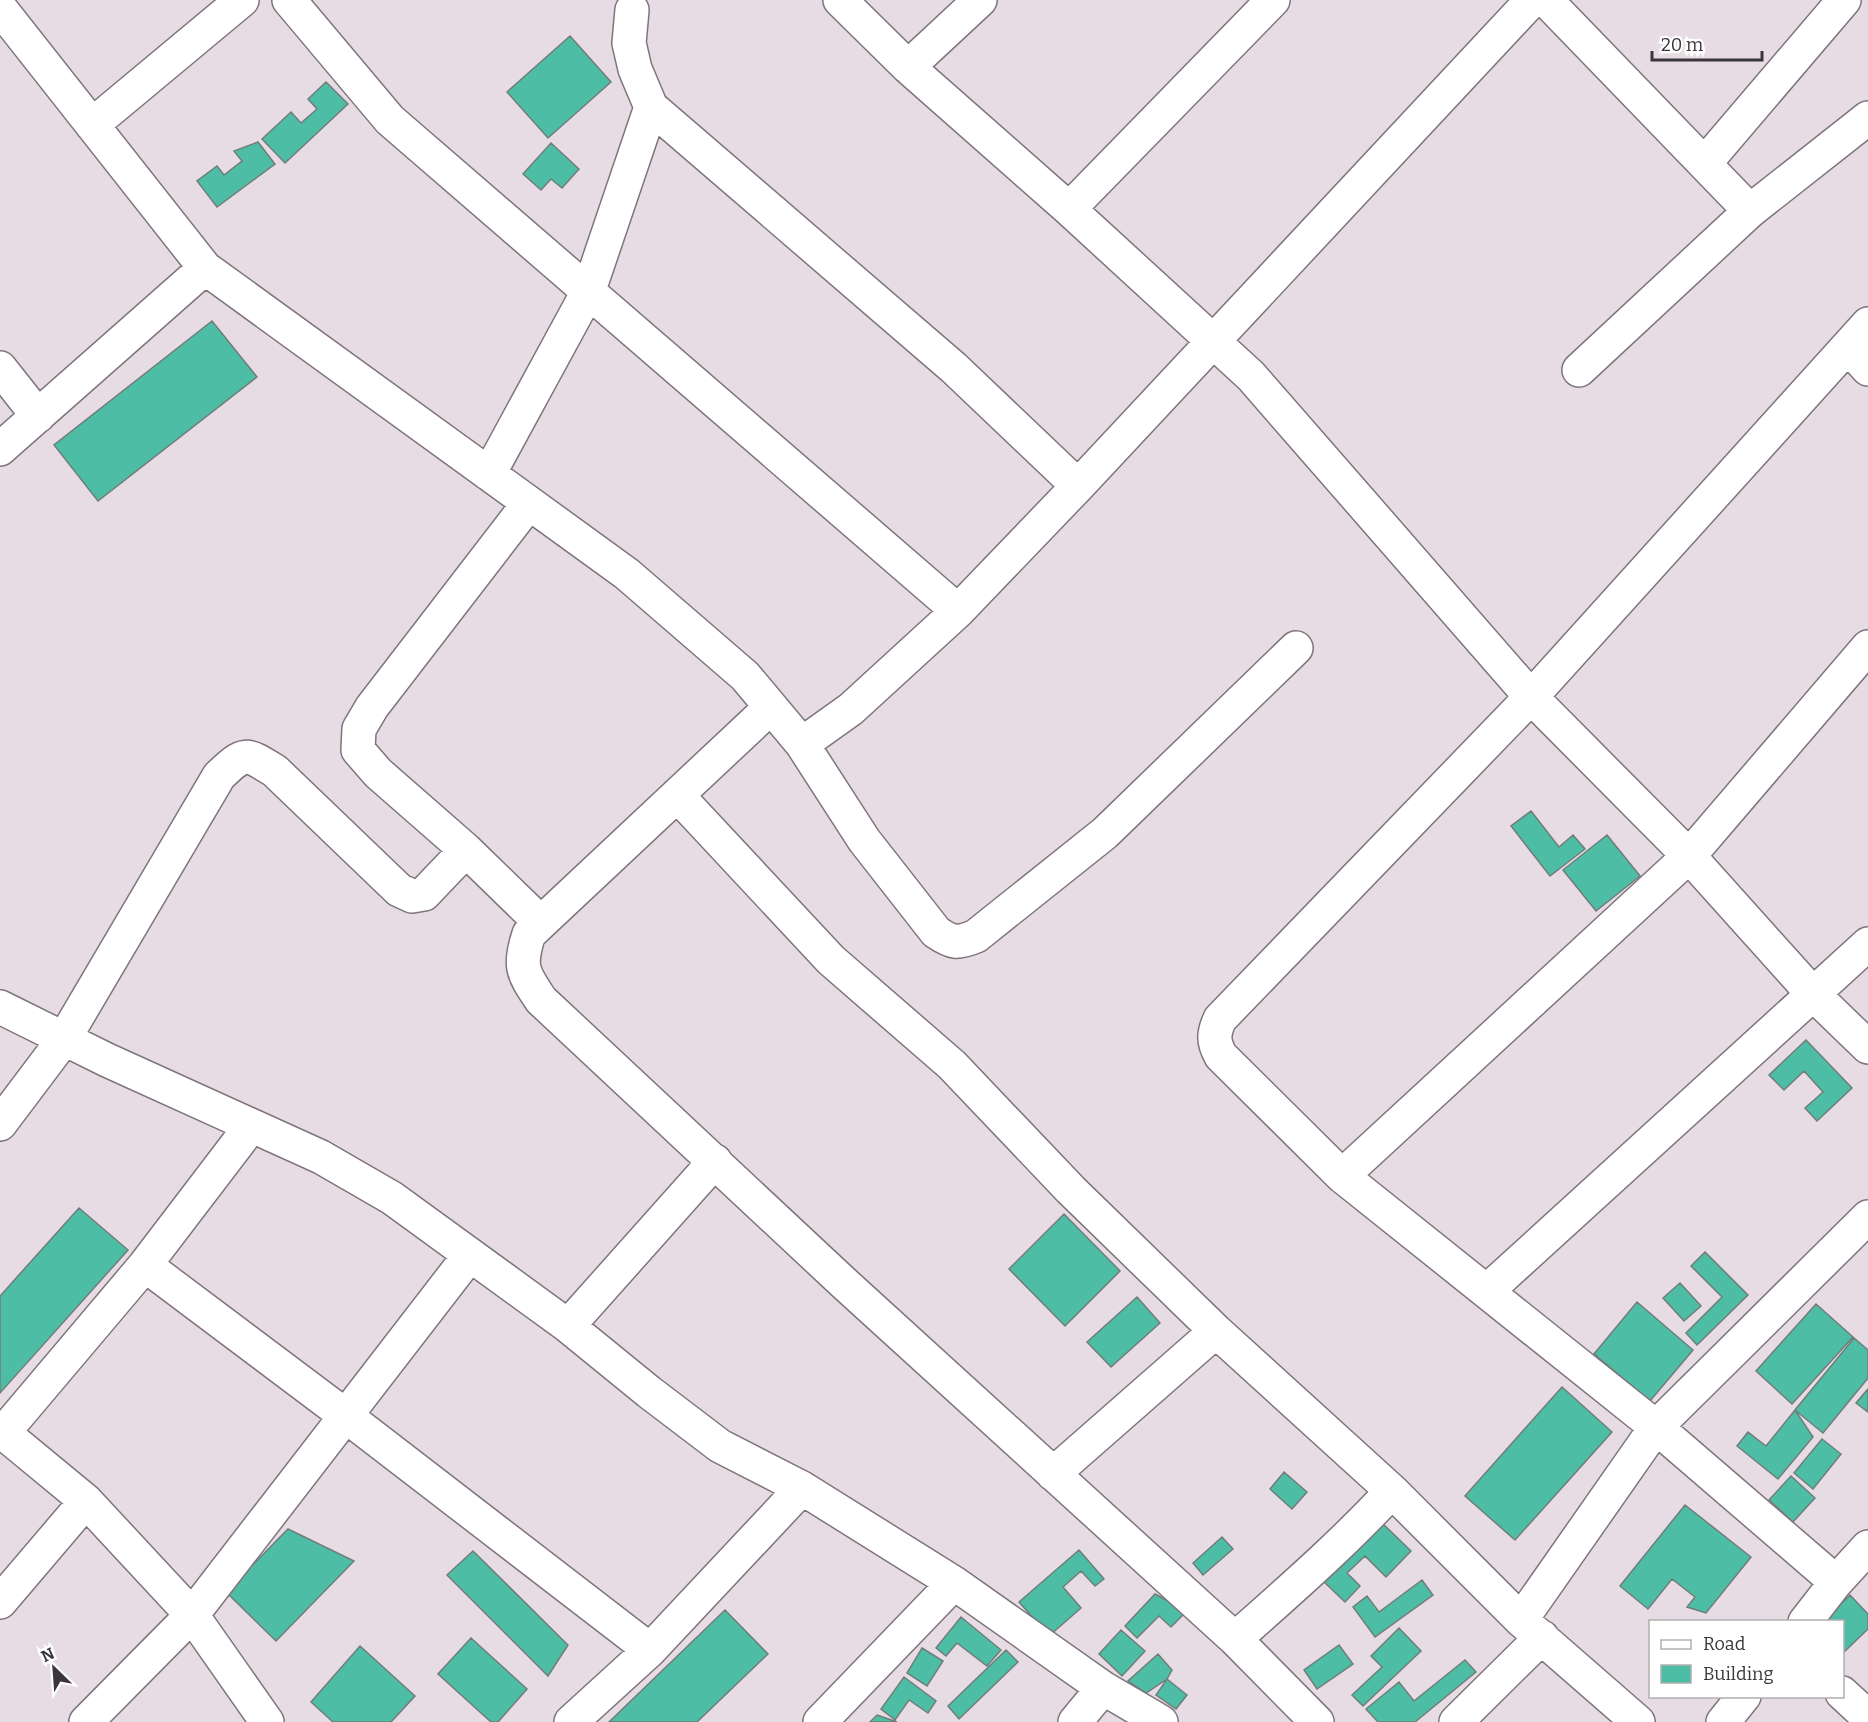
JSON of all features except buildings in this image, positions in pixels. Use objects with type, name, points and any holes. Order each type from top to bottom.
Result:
[{"type":"street","points":[[92,125],[242,0]]},
{"type":"street","points":[[290,0],[390,120],[958,611]]},
{"type":"street","points":[[840,0],[908,67],[1214,339],[1258,384],[1531,698],[1689,856],[1812,993],[1868,1047]]},
{"type":"street","points":[[908,67],[980,0]]},
{"type":"street","points":[[1069,209],[1273,0]]},
{"type":"street","points":[[802,744],[851,709],[958,611],[1078,486],[1532,0]]},
{"type":"street","points":[[1546,0],[1750,211]]},
{"type":"street","points":[[1705,163],[1844,0]]},
{"type":"street","points":[[632,4],[629,43],[635,69],[651,107],[954,368],[1078,486]]},
{"type":"street","points":[[0,8],[205,268],[627,574],[744,676],[802,744],[864,840],[936,932],[951,942],[963,941],[975,936],[1105,833],[1296,648]]},
{"type":"street","points":[[489,474],[589,290],[651,107]]},
{"type":"street","points":[[1580,370],[1750,211],[1868,118]]},
{"type":"street","points":[[0,449],[205,268]]},
{"type":"street","points":[[1836,1582],[1656,1427],[1342,1176],[1221,1056],[1215,1045],[1214,1032],[1220,1019],[1531,698],[1861,347]]},
{"type":"street","points":[[0,368],[38,416]]},
{"type":"street","points":[[529,503],[372,707],[359,729],[358,750],[378,773],[466,850],[540,922]]},
{"type":"street","points":[[1342,1176],[1689,856],[1868,647]]},
{"type":"street","points":[[771,707],[529,934],[522,966],[528,980],[541,1000],[845,1284],[1235,1639],[1317,1722]]},
{"type":"street","points":[[0,1124],[64,1039],[219,776],[236,759],[253,757],[276,771],[399,890],[411,896],[424,894],[466,850]]},
{"type":"street","points":[[676,795],[831,960],[952,1065],[1071,1190],[1216,1331],[1392,1491],[1532,1629],[1638,1722]]},
{"type":"street","points":[[1487,1291],[1868,944]]},
{"type":"street","points":[[0,1007],[321,1158],[392,1198],[568,1326],[720,1446],[802,1488],[954,1583],[1103,1688],[1161,1722]]},
{"type":"street","points":[[251,1126],[145,1265],[2,1432],[86,1501],[192,1615],[267,1722]]},
{"type":"street","points":[[568,1326],[715,1161]]},
{"type":"street","points":[[1456,1722],[1532,1629],[1656,1427],[1868,1217]]},
{"type":"street","points":[[86,1722],[192,1615],[469,1256]]},
{"type":"street","points":[[145,1265],[650,1650]]},
{"type":"street","points":[[1053,1474],[1216,1331]]},
{"type":"street","points":[[571,1722],[650,1650],[802,1488]]},
{"type":"street","points":[[1235,1639],[1357,1530],[1392,1491]]},
{"type":"street","points":[[0,1602],[86,1501]]},
{"type":"street","points":[[1806,1620],[1868,1547]]},
{"type":"street","points":[[820,1722],[954,1583]]},
{"type":"street","points":[[1075,1722],[1103,1688]]},
{"type":"street","points":[[1844,1695],[1868,1717]]},
{"type":"street","points":[[1723,1722],[1742,1698]]}]
